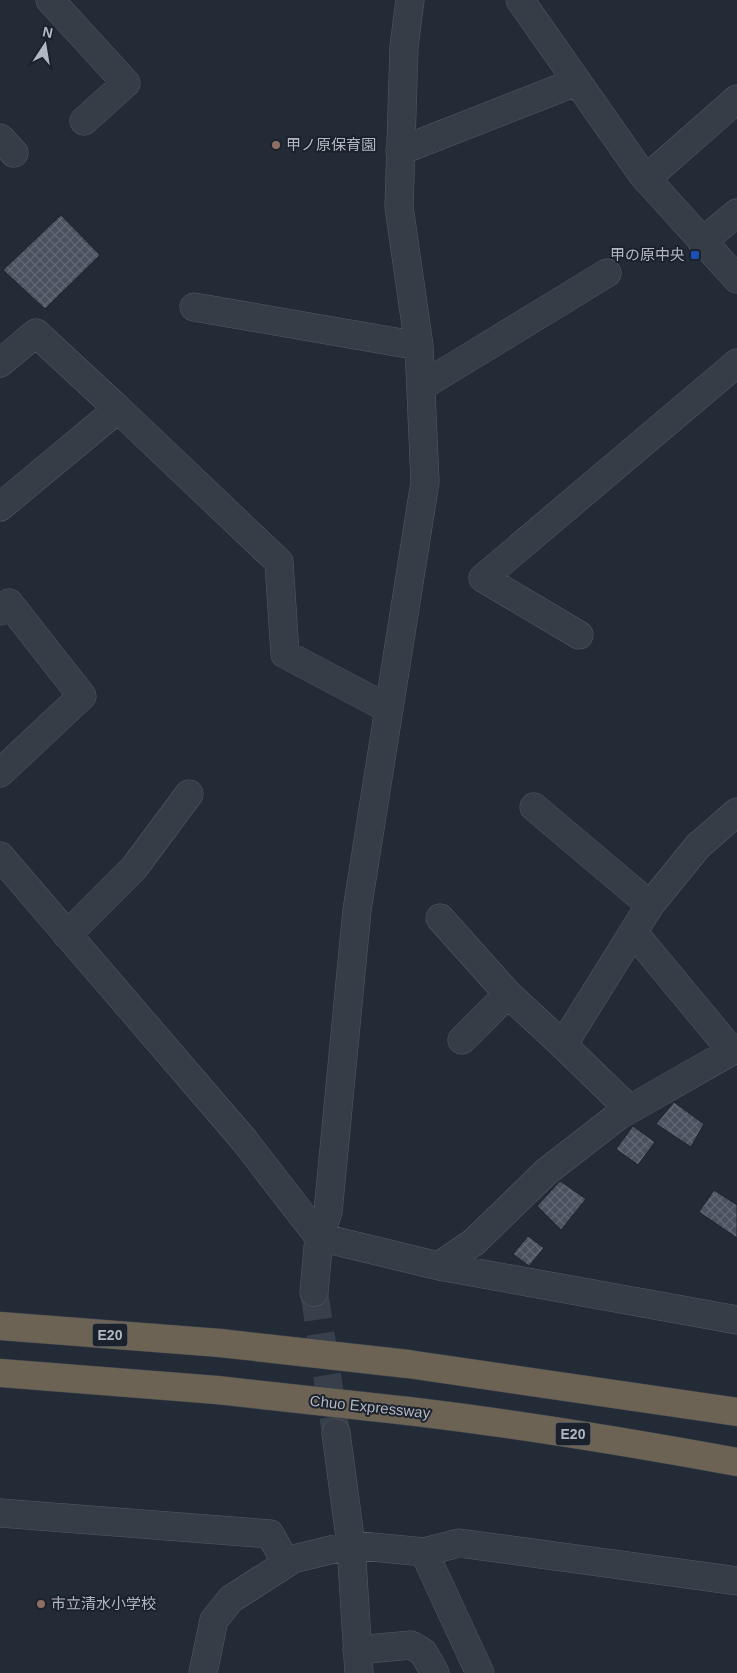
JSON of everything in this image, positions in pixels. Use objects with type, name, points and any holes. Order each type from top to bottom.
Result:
[{"type":"highway","name":"E20","points":[[0,1326],[220,1343],[408,1364],[737,1412]]},
{"type":"highway","name":"Chuo Expressway","points":[[0,1374],[217,1390],[484,1420],[626,1442],[737,1462]]},
{"type":"street","points":[[50,0],[126,83],[84,121]]},
{"type":"street","points":[[314,1292],[319,1237],[328,1212],[357,910],[425,482],[419,346],[400,207],[404,47],[410,0]]},
{"type":"street","points":[[520,0],[646,179],[737,279]]},
{"type":"street","points":[[400,151],[576,82]]},
{"type":"street","points":[[646,179],[737,99]]},
{"type":"street","points":[[702,242],[737,212]]},
{"type":"street","points":[[422,386],[607,273]]},
{"type":"street","points":[[194,307],[419,346]]},
{"type":"street","points":[[0,363],[36,333],[279,562],[285,654],[389,709]]},
{"type":"street","points":[[579,635],[483,578],[737,363]]},
{"type":"street","points":[[0,507],[118,409]]},
{"type":"street","points":[[0,611],[10,603],[82,696],[0,773]]},
{"type":"street","points":[[67,935],[134,868],[189,794]]},
{"type":"street","points":[[534,807],[650,905]]},
{"type":"street","points":[[563,1045],[650,905],[698,846],[737,812]]},
{"type":"street","points":[[0,856],[244,1140],[319,1237],[439,1266],[737,1320]]},
{"type":"street","points":[[440,918],[508,994],[629,1109]]},
{"type":"street","points":[[439,1266],[474,1242],[546,1172],[629,1109],[734,1049],[634,933]]},
{"type":"street","points":[[462,1040],[508,994]]},
{"type":"street","points":[[336,1433],[350,1545],[358,1661],[411,1645],[423,1652],[435,1673]]},
{"type":"street","points":[[0,1513],[270,1534],[286,1563]]},
{"type":"street","points":[[203,1673],[214,1620],[231,1599],[293,1559],[350,1545],[424,1552],[459,1543],[737,1581]]},
{"type":"street","points":[[424,1552],[480,1673]]},
{"type":"building","points":[[61,215],[100,255],[45,309],[3,270]]},
{"type":"building","points":[[674,1102],[704,1124],[691,1147],[656,1124]]},
{"type":"building","points":[[633,1126],[655,1142],[638,1165],[616,1149]]},
{"type":"building","points":[[560,1181],[586,1199],[561,1230],[537,1206]]},
{"type":"building","points":[[714,1190],[737,1205],[737,1238],[699,1212]]},
{"type":"building","points":[[528,1236],[544,1248],[529,1266],[513,1254]]},
{"type":"tunnel","points":[[314,1292],[336,1433]]},
{"type":"place","name":"甲ノ原保育園","points":[[276,145]]},
{"type":"place","name":"甲の原中央","points":[[695,255]]},
{"type":"place","name":"市立清水小学校","points":[[41,1604]]}]
